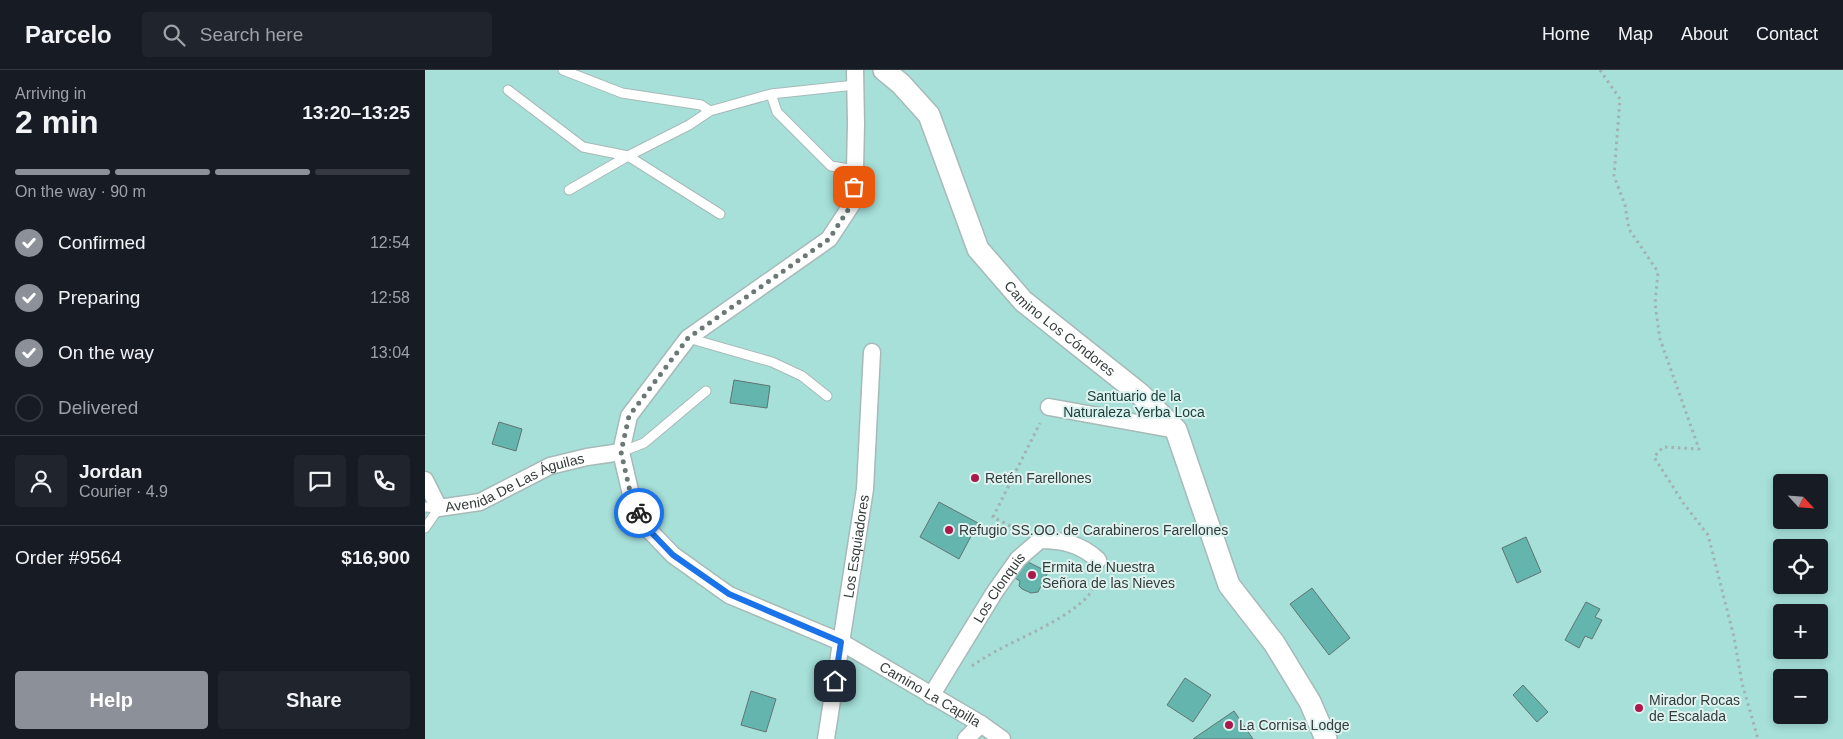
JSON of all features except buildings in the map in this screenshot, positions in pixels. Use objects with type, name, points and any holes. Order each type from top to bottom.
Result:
[{"type":"street","name":"Camino Los Cóndores","points":[[884,70],[901,84],[929,115],[978,248],[1023,301],[1140,394],[1176,430],[1229,585],[1274,643],[1310,702],[1327,739]]},
{"type":"street","name":"Camino La Capilla","points":[[855,77],[855,170],[852,204],[829,239],[688,338],[629,416],[621,452],[632,500],[646,527],[673,555],[729,594],[841,642],[981,724],[1002,739]]},
{"type":"street","name":"Los Esquiadores","points":[[826,739],[865,489],[872,352]]},
{"type":"street","points":[[1049,406],[1176,430]]},
{"type":"street","name":"Avenida De Las Águilas","points":[[425,480],[432,508],[480,502],[550,466],[587,457],[621,452]]},
{"type":"street","points":[[1039,540],[1058,540],[1078,546],[1088,551],[1098,560]]},
{"type":"street","name":"Los Clonquis","points":[[931,696],[994,593],[1018,559],[1039,540]]},
{"type":"street","points":[[966,739],[981,724]]},
{"type":"lane","points":[[563,70],[622,94],[701,104],[710,111]]},
{"type":"lane","points":[[569,190],[628,156],[689,125],[710,111],[771,94],[855,77]]},
{"type":"lane","points":[[508,90],[583,147],[628,156],[720,214]]},
{"type":"lane","points":[[771,94],[777,112],[831,166],[855,170]]},
{"type":"lane","points":[[688,338],[772,362],[802,376],[827,396]]},
{"type":"lane","points":[[621,452],[644,443],[706,391]]},
{"type":"lane","points":[[425,528],[432,508]]},
{"type":"path","points":[[1600,70],[1620,99],[1615,176],[1625,205],[1629,229],[1658,272],[1655,304],[1660,339],[1699,449],[1663,448],[1654,457],[1684,504],[1708,535],[1724,593],[1742,683],[1758,739]]},
{"type":"path","points":[[1039,540],[993,517],[1049,406]]},
{"type":"path","points":[[971,667],[1061,616],[1085,600],[1095,586],[1099,571],[1098,560]]},
{"type":"green space","name":"Santuario de la Naturaleza Yerba Loca","points":[[425,70],[1843,70],[1843,739],[425,739]]},
{"type":"way so far","points":[[639,513],[632,500],[621,452],[629,416],[688,338],[829,239],[852,204],[854,187]]},
{"type":"place","name":"Retén Farellones","points":[[975,478]]},
{"type":"place","name":"Refugio SS.OO. de Carabineros Farellones","points":[[949,530]]},
{"type":"place","name":"Ermita de Nuestra Señora de las Nieves","points":[[1032,575]]},
{"type":"place","name":"Mirador Rocas de Escalada","points":[[1639,708]]},
{"type":"place","name":"La Cornisa Lodge","points":[[1229,725]]},
{"type":"route","points":[[639,513],[646,527],[673,555],[729,594],[841,642],[835,681]]}]
